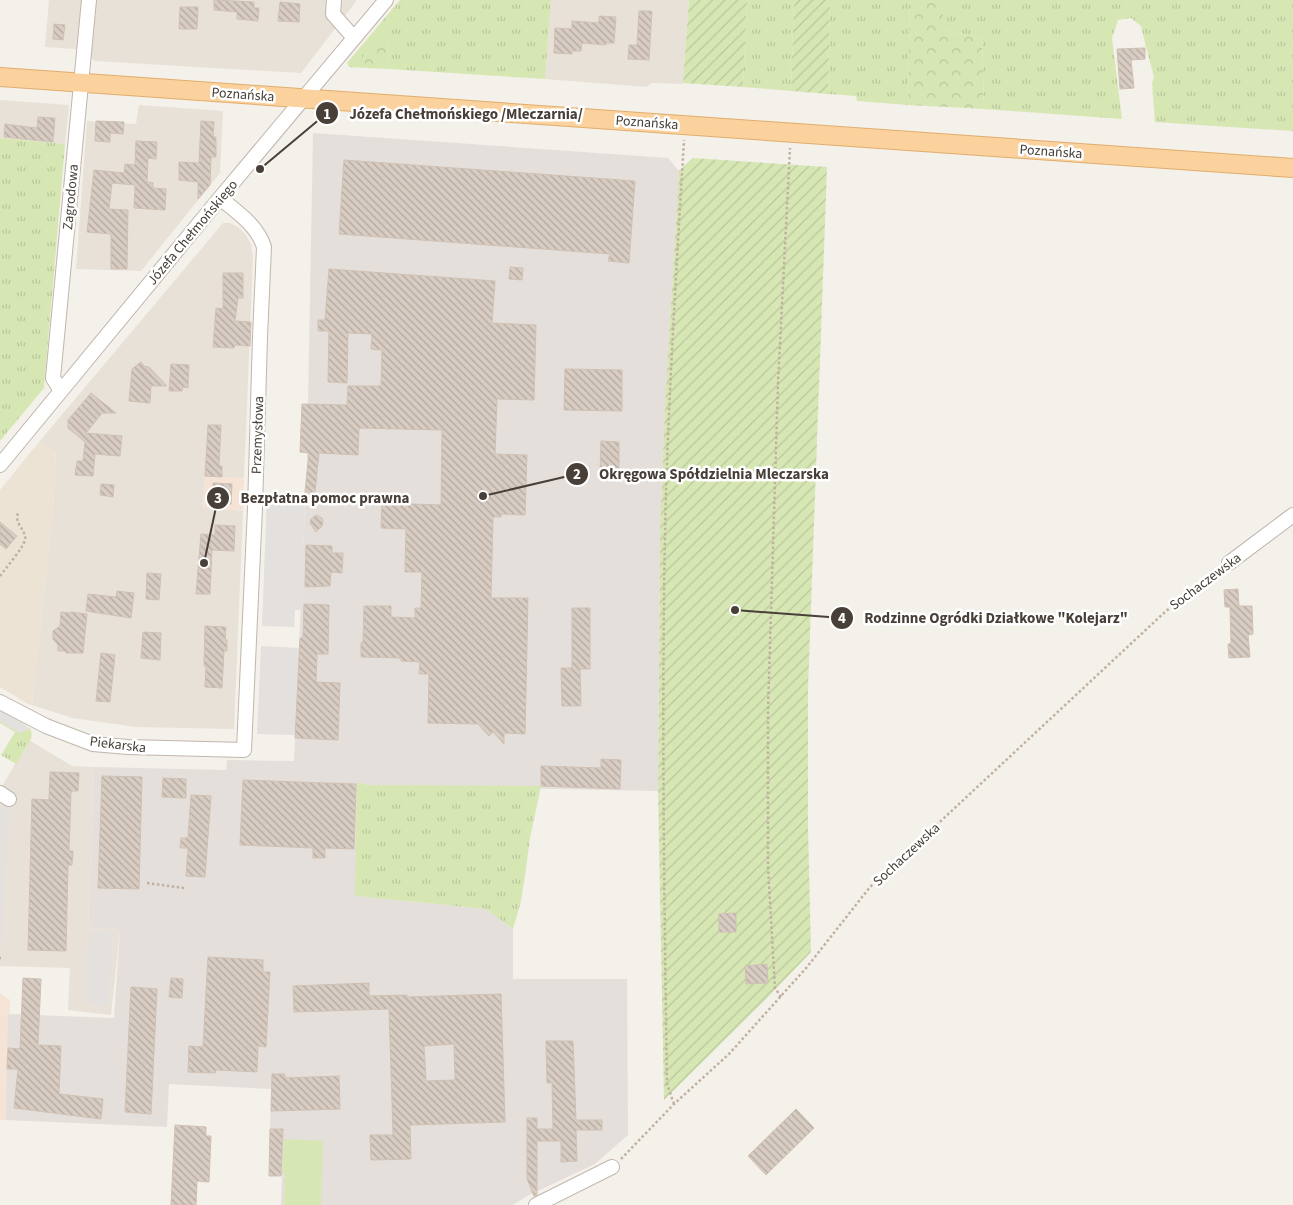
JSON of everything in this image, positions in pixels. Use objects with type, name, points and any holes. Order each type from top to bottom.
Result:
[{"type":"main road","name":"Poznańska","points":[[0,77],[1293,168]]},
{"type":"street","name":"Zagrodowa","points":[[61,391],[53,378],[89,0]]},
{"type":"street","points":[[334,0],[333,14],[354,38]]},
{"type":"street","name":"Józefa Chełmońskiego","points":[[0,465],[386,0]]},
{"type":"street","name":"Przemysłowa","points":[[220,198],[254,228],[261,238],[264,247],[244,750]]},
{"type":"street","name":"Sochaczewska","points":[[1229,563],[1293,515]]},
{"type":"street","name":"Piekarska","points":[[0,702],[46,726],[93,744],[128,748],[244,750]]},
{"type":"street","points":[[536,1205],[612,1167]]},
{"type":"path","points":[[674,1104],[667,1084],[663,744],[669,402],[684,138]]},
{"type":"path","points":[[781,996],[775,988],[768,868],[768,710],[778,393],[790,146]]},
{"type":"path","points":[[0,576],[25,540],[24,534],[16,520],[19,511]]},
{"type":"path","name":"Sochaczewska","points":[[612,1167],[674,1104],[729,1054],[807,967],[870,887],[1166,611],[1229,563]]},
{"type":"path","points":[[147,883],[184,888]]},
{"type":"shaded area","points":[[49,0],[357,0],[301,73],[95,61],[74,49],[45,47]]},
{"type":"shaded area","points":[[551,0],[689,0],[683,84],[651,83],[647,87],[545,79]]},
{"type":"shaded area","points":[[0,100],[69,105],[65,144],[0,138]]},
{"type":"shaded area","points":[[139,105],[223,111],[220,173],[141,271],[76,269],[87,121],[136,124]]},
{"type":"shaded area","points":[[313,133],[668,158],[679,171],[665,406],[660,531],[658,791],[368,785],[358,782],[356,896],[486,909],[513,929],[513,979],[627,979],[628,1135],[595,1164],[527,1196],[513,1205],[281,1205],[282,1176],[269,1176],[271,1089],[169,1084],[167,1127],[6,1120],[8,1014],[114,1018],[120,930],[88,928],[94,767],[226,770],[227,760],[294,761],[307,461]]},
{"type":"shaded area","points":[[223,223],[230,223],[238,227],[246,235],[251,244],[253,256],[244,478],[205,477],[203,507],[243,511],[234,729],[136,727],[72,718],[32,705],[53,508],[56,453],[39,442]]},
{"type":"shaded area","points":[[39,442],[56,453],[53,508],[32,705],[0,687],[0,490]]},
{"type":"shaded area","points":[[205,477],[244,478],[243,511],[203,508]]},
{"type":"shaded area","points":[[267,498],[305,501],[301,610],[295,610],[294,627],[262,626]]},
{"type":"shaded area","points":[[261,646],[299,648],[295,735],[257,734]]},
{"type":"shaded area","points":[[0,710],[29,729],[20,733],[0,721]]},
{"type":"shaded area","points":[[29,740],[72,766],[94,767],[88,928],[120,930],[111,1015],[68,1010],[70,968],[0,966],[0,790]]},
{"type":"shaded area","points":[[0,806],[8,806],[2,944],[0,944]]},
{"type":"shaded area","points":[[90,931],[112,932],[108,1005],[86,1004]]},
{"type":"shaded area","points":[[0,993],[10,1000],[6,1120],[0,1120]]},
{"type":"green space","points":[[400,0],[551,0],[545,79],[389,69],[387,38],[363,57],[366,68],[349,67],[347,63]]},
{"type":"green space","points":[[689,0],[747,0],[743,87],[683,83]]},
{"type":"green space","points":[[747,0],[794,0],[791,91],[743,87]]},
{"type":"green space","points":[[794,0],[830,0],[828,94],[791,91]]},
{"type":"green space","points":[[830,0],[910,0],[908,105],[857,101],[856,96],[828,94]]},
{"type":"green space","points":[[910,0],[943,0],[943,29],[982,40],[984,109],[908,105]]},
{"type":"green space","points":[[943,0],[1293,0],[1293,131],[1155,122],[1152,83],[1154,77],[1141,26],[1131,18],[1118,20],[1112,38],[1122,119],[984,109],[982,40],[943,29]]},
{"type":"green space","points":[[382,35],[385,35],[387,38],[389,69],[366,68],[363,57]]},
{"type":"green space","points":[[0,138],[65,144],[44,388],[0,441]]},
{"type":"green space","points":[[693,158],[827,167],[808,688],[808,827],[811,952],[664,1100],[658,791],[660,531],[665,406],[679,171]]},
{"type":"green space","points":[[0,721],[20,733],[31,729],[31,739],[16,764],[1,755],[15,732],[0,723]]},
{"type":"green space","points":[[357,782],[368,785],[541,786],[530,838],[521,901],[513,929],[486,909],[355,896]]},
{"type":"green space","points":[[284,1139],[323,1141],[321,1205],[284,1205],[285,1173],[282,1173]]},
{"type":"building","points":[[214,0],[254,2],[254,8],[259,8],[258,21],[237,19],[237,12],[214,10]]},
{"type":"building","points":[[280,2],[300,4],[299,22],[278,21]]},
{"type":"building","points":[[180,7],[198,7],[197,29],[179,29]]},
{"type":"building","points":[[639,11],[652,11],[649,60],[628,59],[629,45],[637,45]]},
{"type":"building","points":[[599,16],[616,17],[614,43],[606,43],[606,45],[582,43],[581,51],[572,51],[572,54],[554,53],[555,28],[572,29],[572,21],[599,23]]},
{"type":"building","points":[[54,24],[65,25],[63,40],[53,39]]},
{"type":"building","points":[[1145,48],[1145,59],[1131,60],[1134,88],[1120,89],[1117,49]]},
{"type":"building","points":[[38,117],[55,118],[53,142],[4,137],[5,124],[37,128]]},
{"type":"building","points":[[96,121],[124,122],[123,134],[110,133],[110,142],[95,141]]},
{"type":"building","points":[[201,121],[214,122],[213,137],[216,137],[216,157],[211,157],[210,185],[198,199],[198,182],[179,180],[179,162],[199,163]]},
{"type":"building","points":[[136,141],[157,142],[156,159],[148,158],[147,182],[153,183],[153,188],[166,189],[165,210],[134,208],[135,185],[112,183],[109,209],[128,210],[127,269],[111,269],[111,234],[87,232],[94,170],[124,173],[125,164],[135,165]]},
{"type":"building","points":[[344,160],[635,181],[629,263],[608,261],[610,254],[339,234]]},
{"type":"building","points":[[510,267],[523,268],[522,280],[509,279]]},
{"type":"building","points":[[329,269],[495,281],[492,323],[536,325],[534,400],[497,399],[495,454],[527,455],[525,515],[501,514],[501,517],[493,517],[491,598],[528,598],[525,734],[504,733],[504,744],[493,732],[489,736],[478,724],[428,723],[429,674],[419,674],[420,662],[401,661],[401,658],[361,657],[364,606],[391,606],[391,617],[415,618],[415,608],[421,608],[422,572],[405,572],[406,529],[381,528],[382,503],[441,505],[442,430],[359,428],[358,455],[319,453],[314,502],[304,501],[309,453],[300,452],[302,404],[347,405],[348,386],[381,386],[382,350],[371,349],[372,334],[348,333],[347,383],[328,382],[329,331],[318,331],[318,320],[325,320]]},
{"type":"building","points":[[223,273],[243,273],[243,298],[238,298],[235,321],[251,322],[250,346],[235,345],[234,348],[213,347],[216,308],[223,309]]},
{"type":"building","points":[[141,362],[144,366],[149,367],[167,386],[151,386],[150,403],[129,401],[132,369]]},
{"type":"building","points":[[171,364],[189,365],[188,388],[183,387],[182,391],[169,391]]},
{"type":"building","points":[[565,369],[622,370],[622,411],[564,410]]},
{"type":"building","points":[[91,393],[116,413],[102,413],[86,433],[122,436],[120,456],[95,454],[93,476],[75,475],[77,461],[83,461],[85,442],[68,428],[68,420]]},
{"type":"building","points":[[208,425],[221,425],[219,466],[222,466],[222,477],[205,476]]},
{"type":"building","points":[[601,441],[619,442],[619,473],[600,472]]},
{"type":"building","points":[[213,483],[232,484],[231,504],[213,503]]},
{"type":"building","points":[[101,484],[114,485],[113,497],[100,495]]},
{"type":"building","points":[[316,515],[322,518],[323,521],[322,526],[316,532],[310,523],[311,519]]},
{"type":"building","points":[[0,522],[17,536],[6,549],[0,544]]},
{"type":"building","points":[[215,525],[235,526],[234,551],[212,550],[210,594],[196,594],[201,534],[215,535]]},
{"type":"building","points":[[306,545],[332,546],[332,553],[343,553],[342,573],[331,572],[330,586],[305,587]]},
{"type":"building","points":[[147,573],[161,574],[159,600],[146,599]]},
{"type":"building","points":[[1238,589],[1239,606],[1252,606],[1253,634],[1248,635],[1250,657],[1229,658],[1228,644],[1231,644],[1230,607],[1225,607],[1224,590]]},
{"type":"building","points":[[117,591],[134,593],[131,618],[86,611],[88,594],[116,597]]},
{"type":"building","points":[[304,604],[329,605],[328,654],[317,654],[316,682],[340,683],[338,740],[295,738],[300,638],[303,638]]},
{"type":"building","points":[[572,608],[590,608],[590,669],[580,669],[581,706],[562,706],[561,668],[572,668]]},
{"type":"building","points":[[61,612],[87,614],[83,653],[58,651],[58,645],[53,639],[53,631],[60,626]]},
{"type":"building","points":[[205,626],[226,627],[225,640],[227,640],[227,651],[224,651],[222,688],[205,687]]},
{"type":"building","points":[[143,632],[161,633],[160,660],[141,658]]},
{"type":"building","points":[[101,653],[115,655],[110,702],[96,701]]},
{"type":"building","points":[[601,759],[621,760],[620,789],[541,786],[541,766],[601,768]]},
{"type":"building","points":[[50,772],[79,773],[78,791],[71,791],[69,851],[73,851],[72,865],[68,865],[66,951],[28,950],[32,799],[49,800]]},
{"type":"building","points":[[102,776],[142,777],[139,889],[98,888]]},
{"type":"building","points":[[163,778],[186,779],[186,798],[162,797]]},
{"type":"building","points":[[243,780],[356,784],[354,849],[325,848],[325,858],[313,858],[313,848],[240,845]]},
{"type":"building","points":[[191,795],[211,796],[205,877],[186,876],[188,848],[180,848],[181,838],[188,838]]},
{"type":"building","points":[[736,913],[736,932],[719,932],[719,914]]},
{"type":"building","points":[[208,957],[263,960],[263,972],[270,972],[266,1047],[258,1046],[257,1072],[216,1070],[215,1073],[188,1072],[189,1046],[203,1047]]},
{"type":"building","points":[[767,964],[768,983],[746,984],[745,966]]},
{"type":"building","points":[[23,978],[41,979],[38,1045],[61,1046],[59,1094],[103,1099],[101,1119],[14,1108],[18,1069],[7,1069],[8,1048],[20,1049]]},
{"type":"building","points":[[171,978],[183,979],[182,998],[169,997]]},
{"type":"building","points":[[369,983],[369,996],[407,995],[407,997],[501,994],[505,1122],[410,1125],[411,1159],[371,1160],[370,1135],[393,1135],[389,1009],[294,1012],[293,986]],"holes":[[[454,1044],[455,1080],[426,1081],[424,1046]]]},
{"type":"building","points":[[131,987],[157,989],[151,1114],[125,1112]]},
{"type":"building","points":[[546,1041],[573,1041],[576,1120],[602,1120],[602,1130],[576,1130],[577,1161],[561,1162],[561,1141],[537,1141],[537,1195],[534,1196],[527,1179],[527,1118],[537,1118],[537,1129],[553,1129],[552,1083],[547,1083]]},
{"type":"building","points":[[272,1074],[285,1074],[285,1078],[339,1076],[340,1109],[271,1111]]},
{"type":"building","points":[[796,1109],[814,1128],[766,1175],[748,1156]]},
{"type":"building","points":[[175,1125],[206,1127],[206,1136],[211,1136],[209,1182],[197,1181],[196,1205],[171,1205]]},
{"type":"building","points":[[270,1129],[283,1129],[281,1176],[269,1176]]},
{"type":"place","name":"Józefa Chełmońskiego /Mleczarnia/","points":[[260,169]]},
{"type":"place","name":"Okręgowa Spółdzielnia Mleczarska","points":[[483,496]]},
{"type":"place","name":"Bezpłatna pomoc prawna","points":[[204,563]]},
{"type":"place","name":"Rodzinne Ogródki Działkowe \"Kolejarz\"","points":[[735,610]]}]
